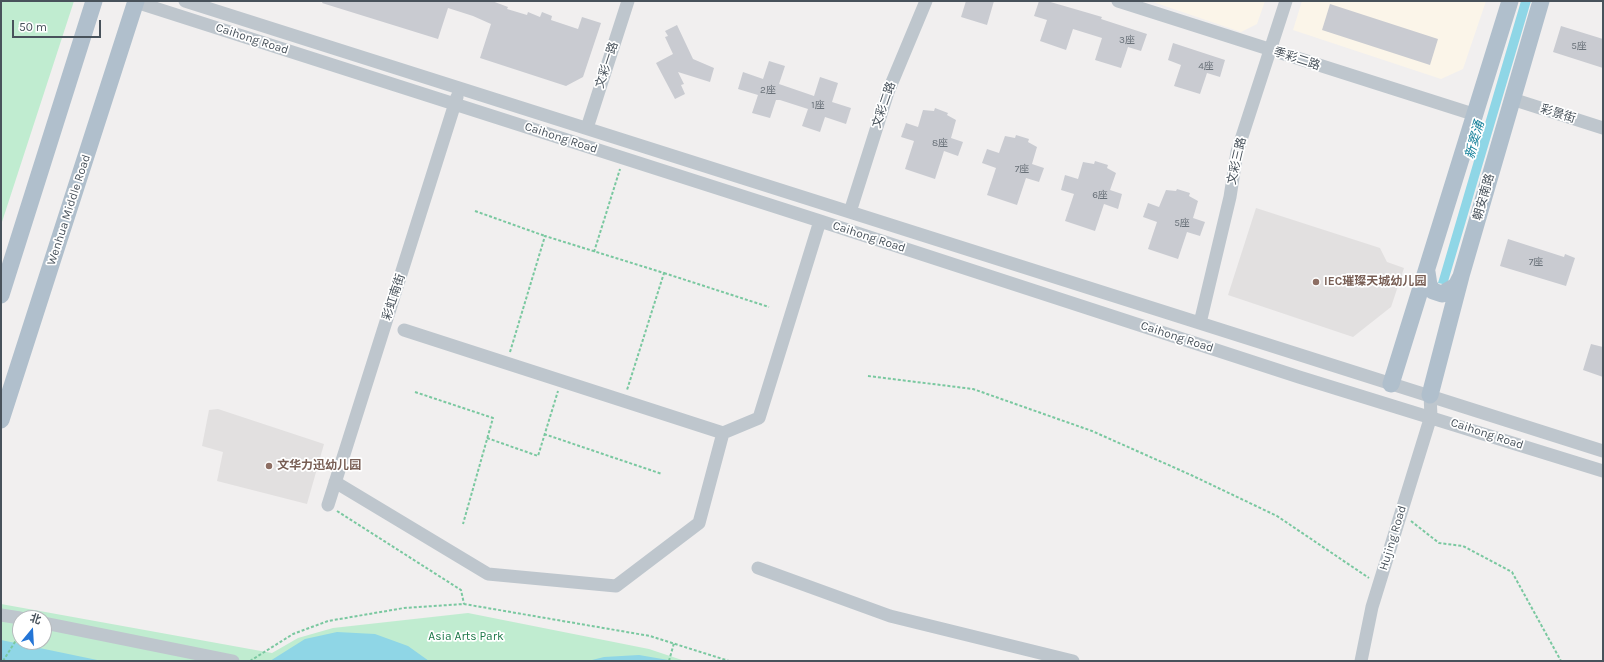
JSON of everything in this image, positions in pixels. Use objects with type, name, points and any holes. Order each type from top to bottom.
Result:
[{"type":"main road","points":[[1,295],[94,1]]},
{"type":"main road","points":[[1391,384],[1476,115],[1510,1]]},
{"type":"main road","name":"朝安南路","points":[[1430,395],[1461,276],[1541,1]]},
{"type":"main road","name":"Wenhua Middle Road","points":[[1,420],[136,2]]},
{"type":"main road","points":[[1427,272],[1429,285],[1433,291],[1442,294],[1456,286],[1461,276]]},
{"type":"street","name":"Caihong Road","points":[[185,1],[1603,451]]},
{"type":"street","name":"文彩一路","points":[[587,128],[628,1]]},
{"type":"street","name":"文彩二路","points":[[850,212],[888,92],[926,1]]},
{"type":"street","name":"季彩二路","points":[[1118,1],[1476,115]]},
{"type":"street","name":"文彩三路","points":[[1200,323],[1230,197],[1237,152],[1286,1]]},
{"type":"street","name":"Caihong Road","points":[[136,2],[820,221],[1299,377],[1431,416],[1603,471]]},
{"type":"street","name":"彩虹南街","points":[[328,505],[460,88]]},
{"type":"street","name":"彩景街","points":[[1512,99],[1603,128]]},
{"type":"street","points":[[404,330],[723,434],[759,418],[820,221]]},
{"type":"street","points":[[1391,384],[1418,412]]},
{"type":"street","name":"Hujing Road","points":[[1361,661],[1372,607],[1431,416],[1430,395]]},
{"type":"street","points":[[335,482],[488,574],[616,586],[699,522],[723,434]]},
{"type":"street","points":[[758,568],[890,616],[1073,661]]},
{"type":"street","points":[[1,615],[12,617]]},
{"type":"street","points":[[52,625],[233,661]]},
{"type":"path","points":[[594,252],[623,158]]},
{"type":"path","points":[[475,211],[545,236],[769,307]]},
{"type":"path","points":[[506,363],[545,236]]},
{"type":"path","points":[[624,401],[664,273]]},
{"type":"path","points":[[868,376],[973,390],[1092,431],[1191,475],[1277,516],[1379,584]]},
{"type":"path","points":[[487,438],[538,456],[561,380]]},
{"type":"path","points":[[415,392],[494,418],[463,524]]},
{"type":"path","points":[[544,434],[662,474]]},
{"type":"path","points":[[328,505],[461,590],[464,604]]},
{"type":"path","points":[[1401,513],[1439,543],[1463,546],[1512,572],[1561,661]]},
{"type":"path","points":[[250,661],[293,634],[328,621],[404,608],[464,604],[650,636],[730,661]]},
{"type":"path","points":[[669,661],[674,643]]},
{"type":"path","points":[[3,661],[12,647]]},
{"type":"shaded area","points":[[1150,1],[1265,1],[1257,24],[1241,32]]},
{"type":"shaded area","points":[[1302,1],[1486,1],[1463,69],[1441,79],[1293,30]]},
{"type":"shaded area","name":"IEC璀璨天城幼儿园","points":[[1256,208],[1380,248],[1387,262],[1404,268],[1391,307],[1353,337],[1228,295]]},
{"type":"shaded area","name":"文华力迅幼儿园","points":[[218,409],[324,444],[307,504],[217,481],[223,452],[202,446],[209,410]]},
{"type":"green space","points":[[1,1],[74,1],[1,225]]},
{"type":"green space","name":"Asia Arts Park","points":[[1,604],[34,610],[12,610],[12,650],[52,650],[52,613],[272,653],[298,638],[333,628],[468,613],[649,649],[685,661],[1,661]]},
{"type":"water","points":[[1521,1],[1531,1],[1447,285],[1438,283]]},
{"type":"water","points":[[337,632],[375,634],[408,646],[429,661],[270,661],[305,639]]},
{"type":"water","points":[[1,640],[12,642],[12,650],[49,650],[102,661],[1,661]]},
{"type":"water","points":[[639,655],[674,661],[588,661],[604,657]]},
{"type":"building","points":[[323,1],[492,1],[508,7],[507,9],[527,15],[528,12],[540,17],[542,12],[552,16],[551,20],[578,29],[582,17],[601,23],[583,77],[566,86],[480,58],[491,24],[473,16],[448,8],[438,39],[322,3]]},
{"type":"building","points":[[966,1],[994,1],[987,25],[961,17]]},
{"type":"building","points":[[1039,1],[1047,1],[1102,17],[1101,19],[1147,34],[1141,51],[1128,47],[1121,68],[1095,60],[1102,38],[1073,29],[1066,50],[1040,41],[1047,20],[1034,16]]},
{"type":"building","points":[[1330,4],[1438,39],[1430,65],[1322,30]]},
{"type":"building","points":[[677,25],[693,59],[714,68],[710,82],[678,72],[684,84],[681,85],[685,94],[675,99],[656,63],[673,54],[665,37],[668,36],[665,31]]},
{"type":"building","points":[[1561,26],[1603,39],[1603,68],[1553,52]]},
{"type":"building","points":[[1173,43],[1225,60],[1220,77],[1207,73],[1200,94],[1174,86],[1181,65],[1168,60]]},
{"type":"building","points":[[769,61],[785,66],[779,84],[814,96],[820,77],[838,83],[832,102],[851,108],[846,124],[825,117],[820,132],[802,126],[808,109],[780,100],[776,100],[770,118],[752,113],[758,95],[738,89],[743,72],[763,79]]},
{"type":"building","points":[[935,108],[948,113],[947,115],[956,120],[951,138],[963,142],[958,156],[944,151],[935,179],[905,169],[914,141],[901,137],[906,123],[918,127],[923,110],[934,111]]},
{"type":"building","points":[[1016,135],[1029,139],[1028,142],[1037,147],[1032,164],[1044,168],[1039,182],[1026,178],[1017,205],[987,195],[996,168],[982,163],[987,149],[999,153],[1005,136],[1015,138]]},
{"type":"building","points":[[1095,161],[1108,165],[1107,168],[1116,173],[1110,190],[1122,194],[1118,209],[1104,204],[1095,231],[1065,221],[1074,194],[1061,190],[1065,175],[1078,179],[1083,162],[1094,164]]},
{"type":"building","points":[[1177,189],[1190,193],[1189,196],[1198,201],[1193,218],[1205,222],[1200,236],[1187,232],[1178,259],[1148,249],[1157,222],[1143,217],[1148,203],[1159,207],[1166,190],[1176,191]]},
{"type":"building","points":[[1508,239],[1564,257],[1565,254],[1575,258],[1566,286],[1500,266]]},
{"type":"building","points":[[1591,344],[1603,347],[1603,377],[1583,370]]},
{"type":"place","name":"IEC璀璨天城幼儿园","points":[[1316,282]]},
{"type":"place","name":"文华力迅幼儿园","points":[[269,466]]},
{"type":"water label","name":"新窦涌","points":[[1475,140]]}]
